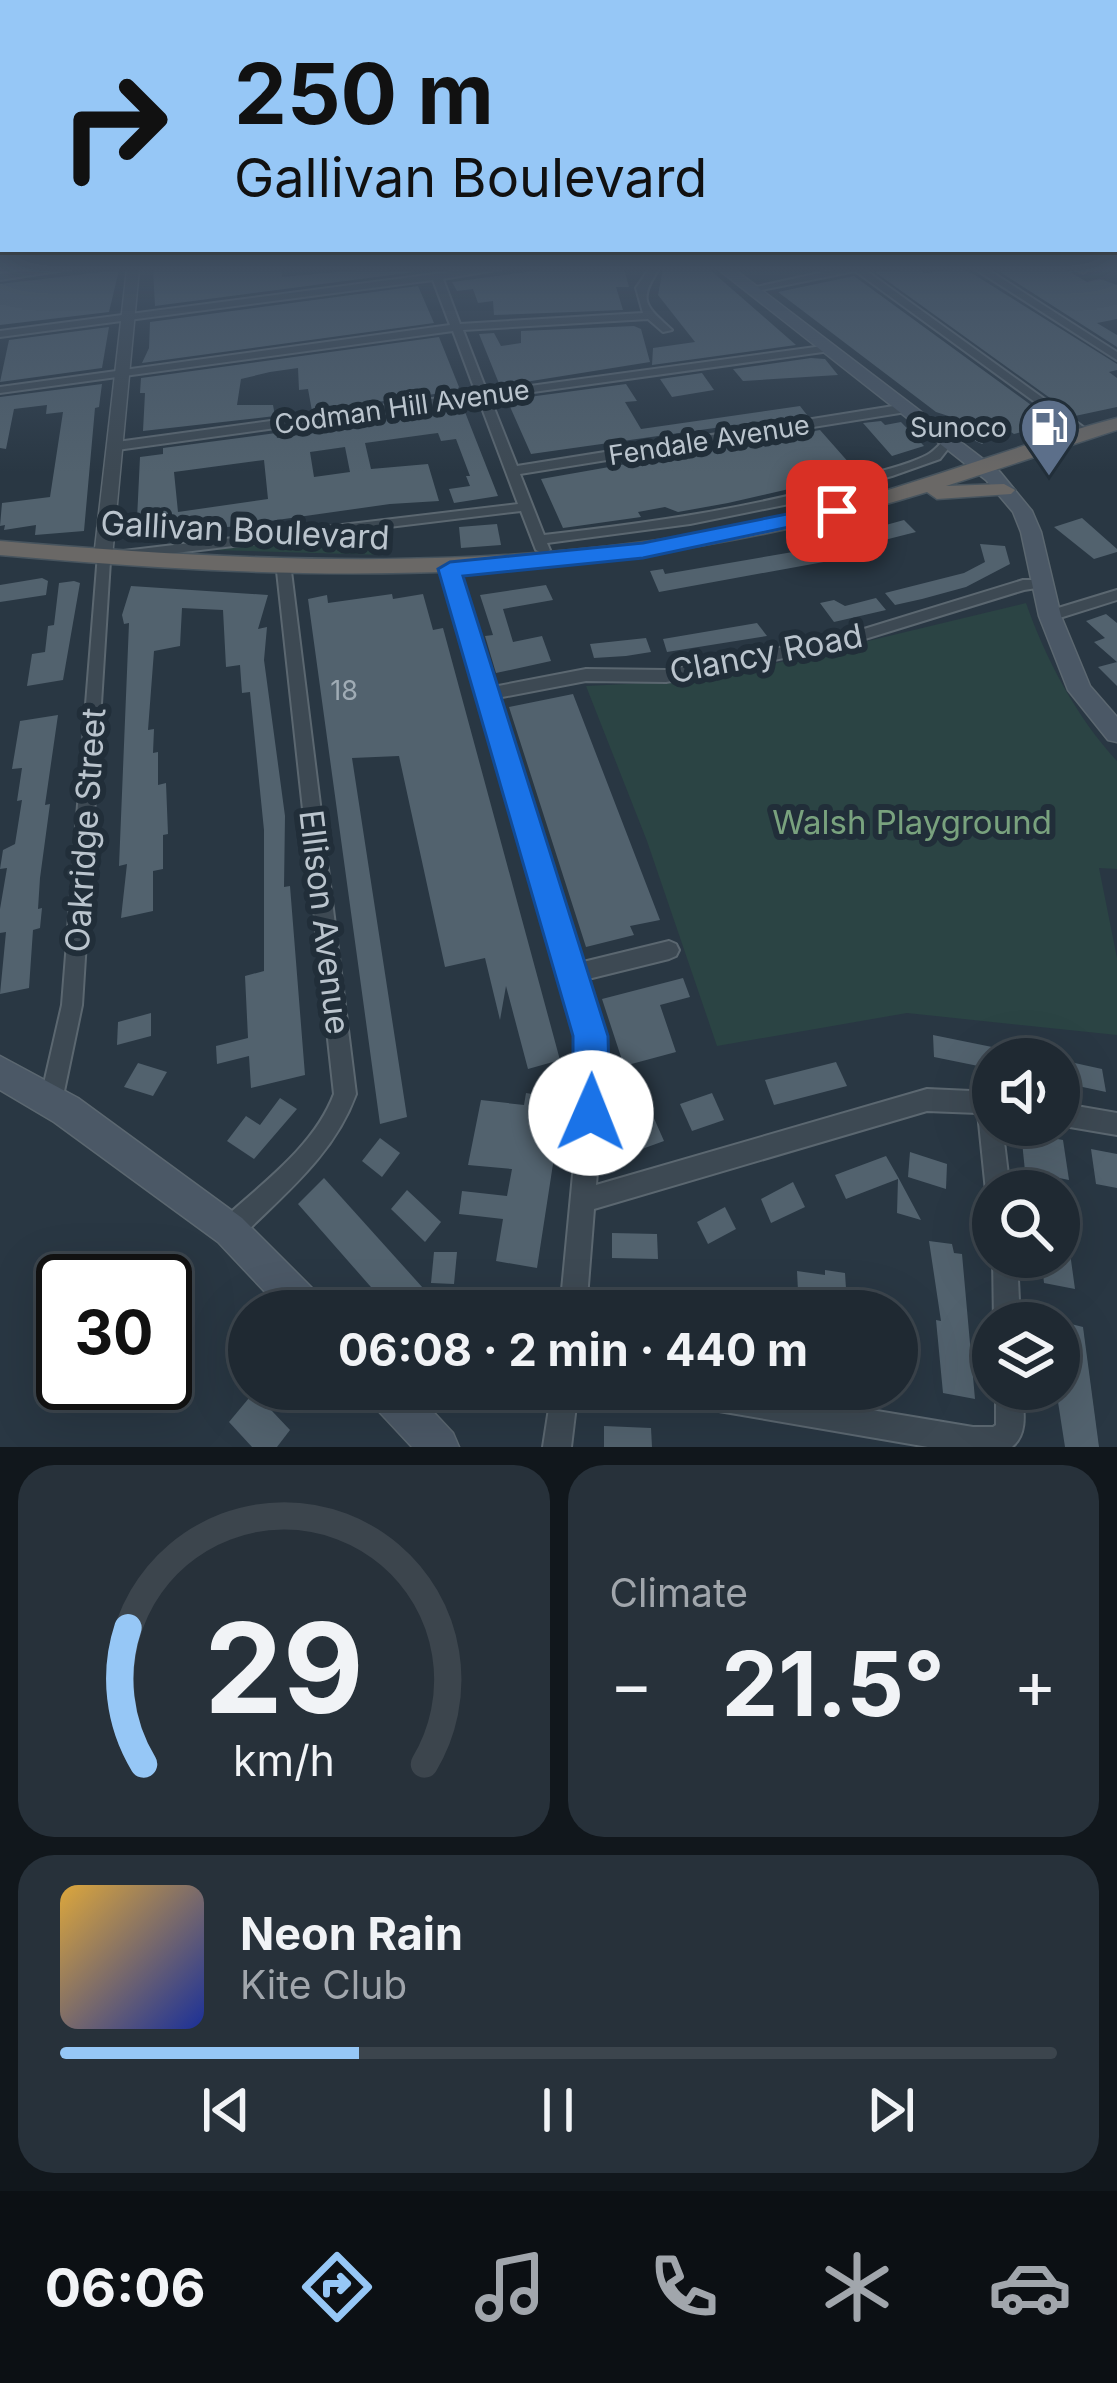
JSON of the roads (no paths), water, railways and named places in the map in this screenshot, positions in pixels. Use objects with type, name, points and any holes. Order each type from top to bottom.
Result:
[{"type":"highway","name":"Gallivan Boulevard","points":[[0,548],[284,571],[450,569],[543,551],[722,537],[879,498],[1106,432]]},
{"type":"highway","points":[[879,498],[1004,490]]},
{"type":"main road","points":[[814,337],[906,408],[942,448],[983,466],[1022,511],[1050,616],[1080,690],[1117,733]]},
{"type":"main road","points":[[0,1072],[51,1101],[230,1230],[289,1290]]},
{"type":"main road","points":[[405,1410],[439,1447]]},
{"type":"street","points":[[128,337],[103,557],[525,507]]},
{"type":"street","points":[[0,390],[387,337]]},
{"type":"street","points":[[461,337],[543,551],[750,509],[942,448],[958,474]]},
{"type":"street","points":[[959,337],[1106,432]]},
{"type":"street","points":[[1086,337],[1117,356]]},
{"type":"street","name":"Codman Hill Avenue","points":[[117,446],[830,349]]},
{"type":"street","name":"Fendale Avenue","points":[[512,471],[906,408]]},
{"type":"street","name":"Oakridge Street","points":[[51,1101],[72,1005],[103,557]]},
{"type":"street","points":[[450,569],[484,695],[591,1036],[594,1069],[575,1290]]},
{"type":"street","name":"Ellison Avenue","points":[[230,1230],[321,1138],[340,1114],[345,1094],[284,571]]},
{"type":"street","name":"Clancy Road","points":[[484,695],[586,675],[666,676],[711,668],[852,638],[1023,585],[1043,584]]},
{"type":"street","points":[[1050,616],[1117,595]]},
{"type":"street","points":[[571,974],[669,950]]},
{"type":"street","points":[[585,1200],[926,1100],[972,1101]]},
{"type":"street","points":[[1080,1118],[1117,1124]]},
{"type":"street","points":[[557,1447],[562,1410]]},
{"type":"street","points":[[790,1410],[974,1441],[998,1441],[1010,1431],[1010,1410]]},
{"type":"place","name":"Sunoco","points":[[1049,478]]},
{"type":"park label","name":"Walsh Playground","points":[[912,822]]}]
